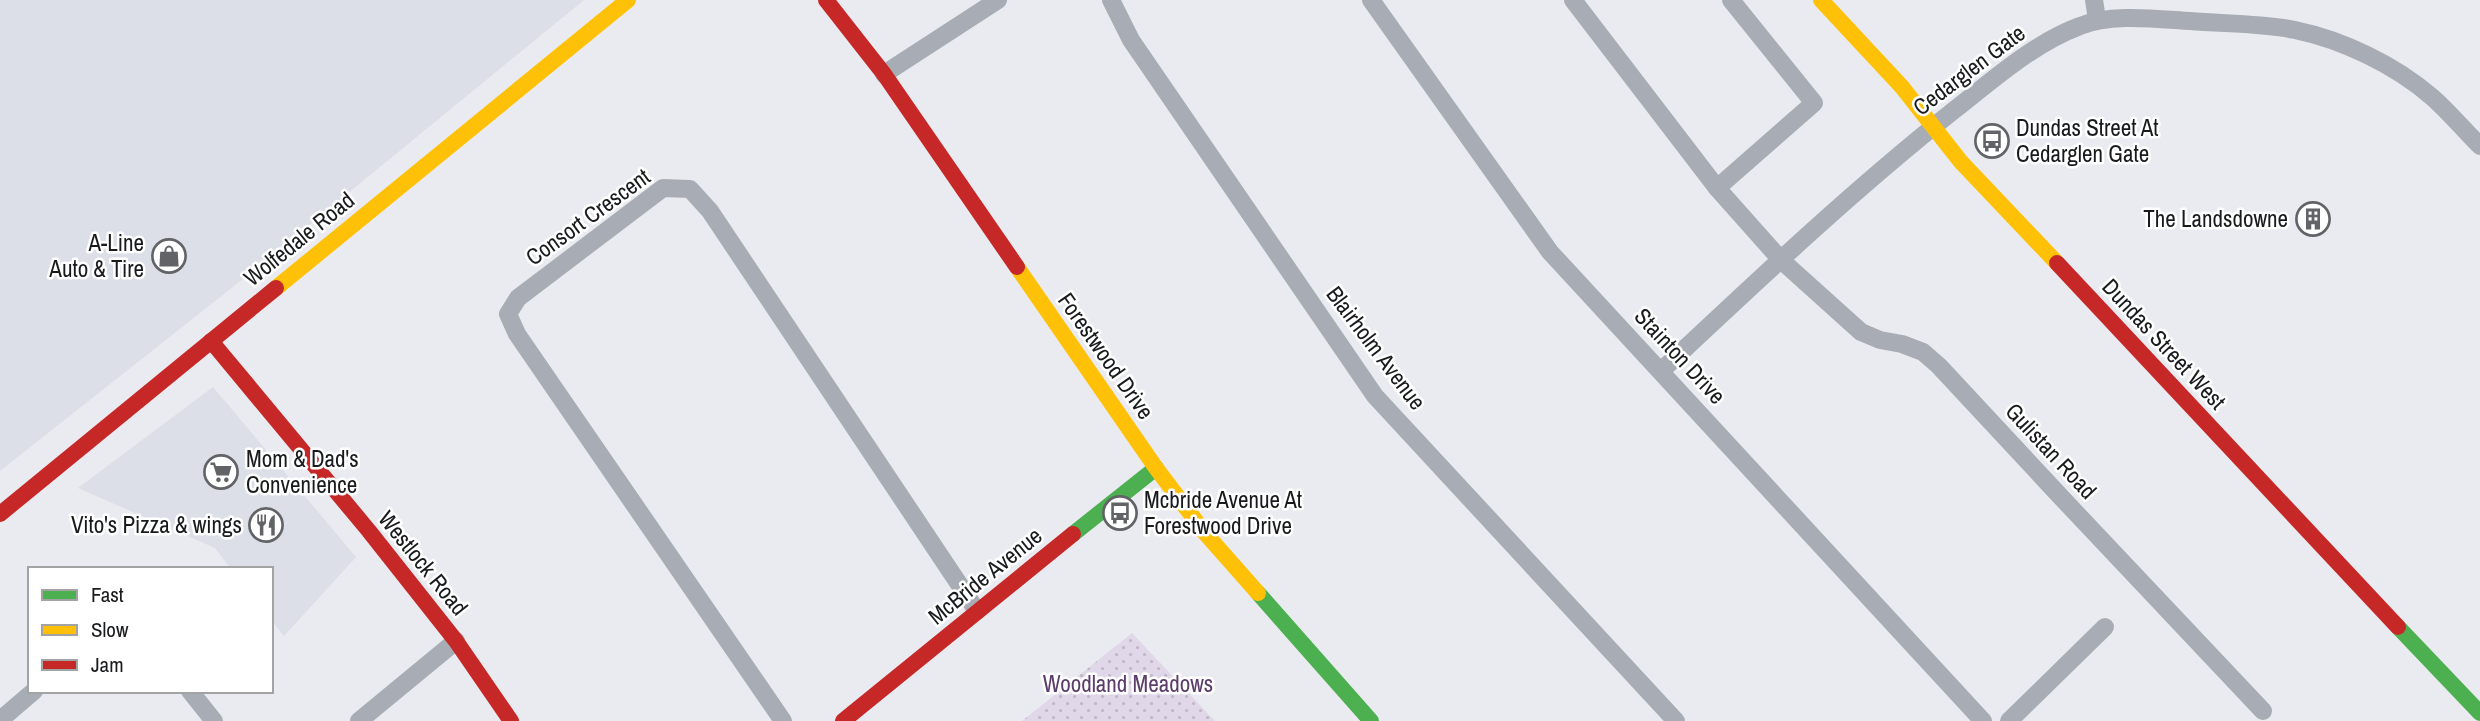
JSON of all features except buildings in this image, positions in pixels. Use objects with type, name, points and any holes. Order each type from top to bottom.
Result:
[{"type":"street","name":"Wolfedale Road","points":[[0,514],[628,0]]},
{"type":"street","name":"Forestwood Drive","points":[[826,0],[884,74],[1156,468],[1205,533],[1371,721]]},
{"type":"street","points":[[884,74],[998,0]]},
{"type":"street","name":"Blairholm Avenue","points":[[1111,0],[1130,40],[1375,397],[1676,721]]},
{"type":"street","name":"Stainton Drive","points":[[1371,0],[1549,252],[1983,721]]},
{"type":"street","points":[[1717,188],[1814,103],[1731,0]]},
{"type":"street","name":"Dundas Street West","points":[[1821,0],[1902,87],[1961,162],[2480,713]]},
{"type":"street","points":[[2094,0],[2097,19]]},
{"type":"street","name":"Gulistan Road","points":[[1578,2],[1717,188],[1781,260],[1861,332],[1880,341],[1902,344],[1923,352],[1940,366],[2263,711]]},
{"type":"street","name":"Cedarglen Gate","points":[[1661,371],[1895,157],[2028,53],[2097,19],[2164,19],[2261,26],[2294,30],[2330,40],[2399,73],[2431,96],[2480,146]]},
{"type":"street","name":"Consort Crescent","points":[[783,721],[517,334],[508,314],[518,298],[663,188],[690,189],[710,211],[977,611]]},
{"type":"street","name":"Westlock Road","points":[[211,341],[369,531],[456,641],[511,721]]},
{"type":"street","name":"McBride Avenue","points":[[843,721],[1156,468]]},
{"type":"street","points":[[2009,721],[2105,626]]},
{"type":"street","points":[[359,721],[456,641]]},
{"type":"street","points":[[0,720],[32,693]]},
{"type":"street","points":[[192,693],[214,721]]},
{"type":"shaded area","points":[[0,0],[584,0],[248,275],[0,471]]},
{"type":"shaded area","points":[[213,387],[356,557],[284,636],[273,622],[273,567],[229,567],[215,548],[78,488]]},
{"type":"green space","name":"Woodland Meadows","points":[[1132,633],[1215,721],[1022,721]]},
{"type":"traffic: fast","points":[[1073,534],[1156,468]]},
{"type":"traffic: fast","points":[[1258,593],[1371,721]]},
{"type":"traffic: fast","points":[[2398,627],[2480,713]]},
{"type":"traffic: slow","points":[[276,288],[628,0]]},
{"type":"traffic: slow","points":[[1821,0],[1902,87],[1961,162],[2057,263]]},
{"type":"traffic: slow","points":[[1017,267],[1156,468],[1205,533],[1258,593]]},
{"type":"traffic: jam","points":[[826,0],[884,74],[1017,267]]},
{"type":"traffic: jam","points":[[2057,263],[2398,627]]},
{"type":"traffic: jam","points":[[0,514],[276,288]]},
{"type":"traffic: jam","points":[[211,341],[369,531],[456,641],[511,721]]},
{"type":"traffic: jam","points":[[843,721],[1073,534]]},
{"type":"place","name":"Dundas Street At Cedarglen Gate","points":[[1992,141]]},
{"type":"place","name":"The Landsdowne","points":[[2313,219]]},
{"type":"place","name":"A-Line Auto & Tire","points":[[169,256]]},
{"type":"place","name":"Mom & Dad's Convenience","points":[[221,472]]},
{"type":"place","name":"Mcbride Avenue At Forestwood Drive","points":[[1120,513]]},
{"type":"place","name":"Vito's Pizza & wings","points":[[266,525]]}]
